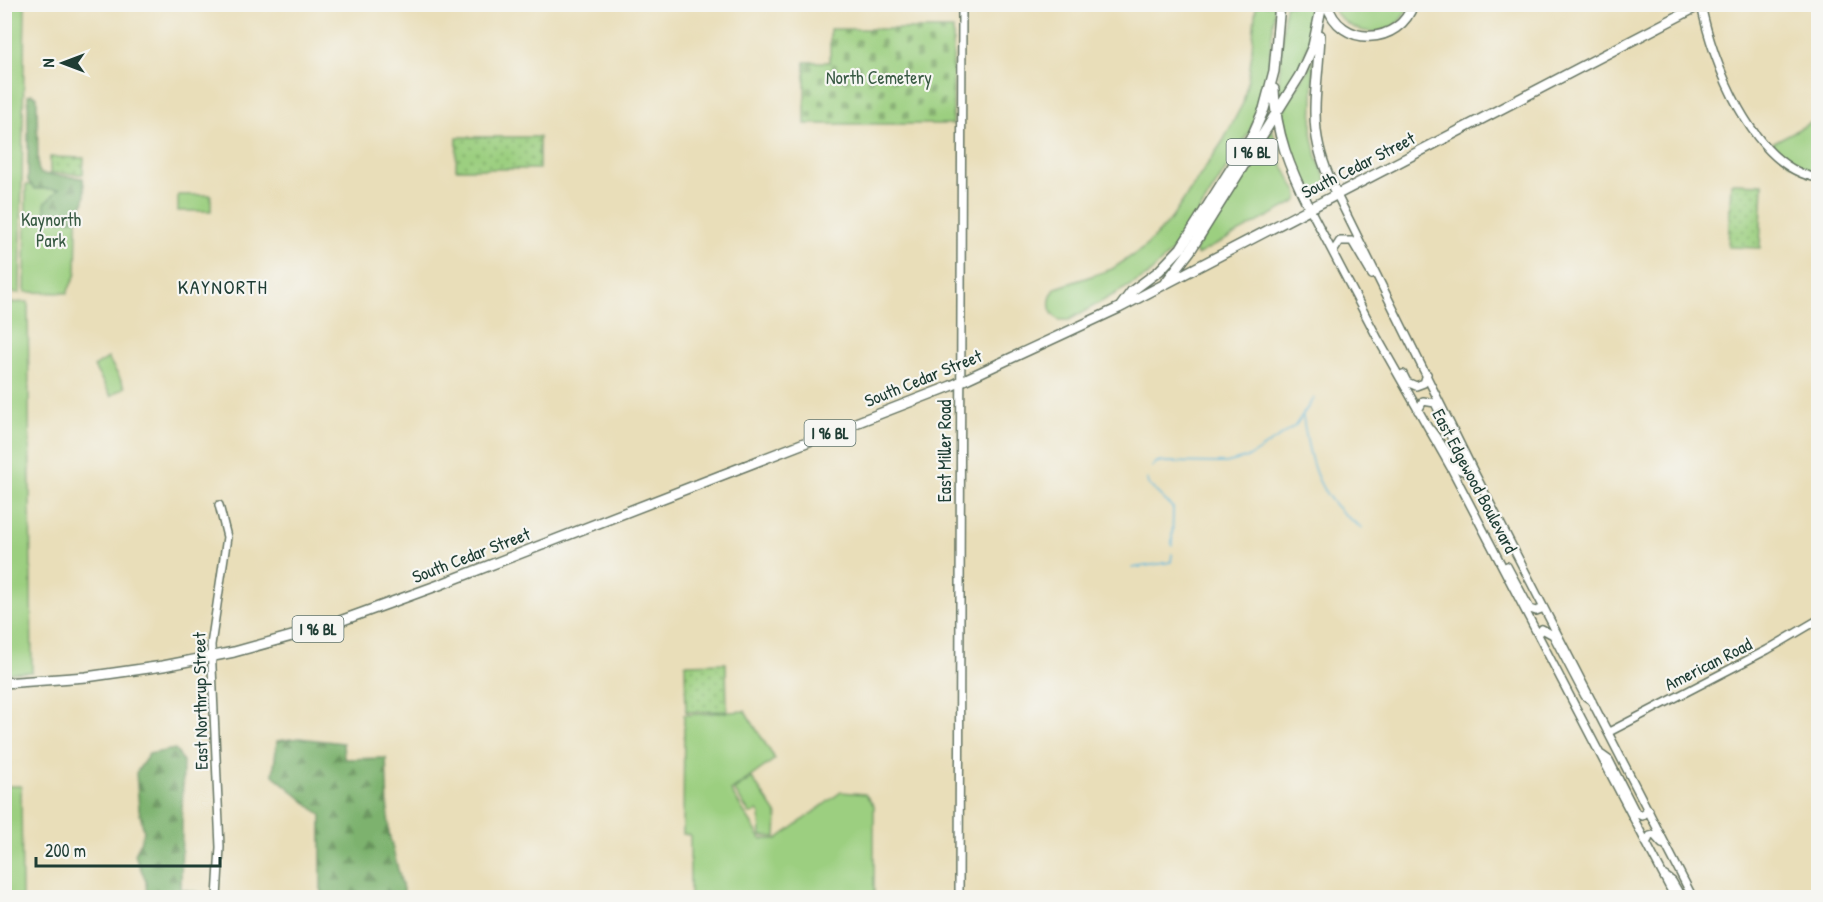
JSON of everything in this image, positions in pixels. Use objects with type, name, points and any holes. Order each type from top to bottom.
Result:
[{"type":"main road","name":"I 96 BL","points":[[1119,308],[1132,291],[1170,260],[1188,237],[1258,125],[1274,71],[1280,4]]},
{"type":"main road","points":[[1324,6],[1342,27],[1356,35],[1369,38],[1380,37],[1396,29],[1408,16],[1413,4]]},
{"type":"main road","name":"South Cedar Street","points":[[4,684],[110,674],[211,657],[287,638],[388,605],[960,382],[1119,308],[1701,5]]},
{"type":"main road","name":"I 96 BL","points":[[1163,285],[1190,251],[1307,63],[1324,6]]},
{"type":"main road","name":"East Edgewood Boulevard","points":[[1324,6],[1314,128],[1321,161],[1337,195]]},
{"type":"main road","name":"East Edgewood Boulevard","points":[[1274,71],[1275,116],[1284,154],[1310,209]]},
{"type":"street","name":"East Miller Road","points":[[959,897],[962,4]]},
{"type":"street","points":[[1701,5],[1720,70],[1739,107],[1760,138],[1784,165],[1802,174],[1818,178]]},
{"type":"street","name":"East Edgewood Boulevard","points":[[1337,195],[1394,306],[1473,470],[1682,873]]},
{"type":"street","name":"East Edgewood Boulevard","points":[[1310,209],[1500,561],[1675,897]]},
{"type":"street","points":[[1333,252],[1340,241],[1347,240],[1356,244],[1382,293],[1394,306]]},
{"type":"street","points":[[1366,316],[1377,328],[1407,382],[1421,385],[1427,374]]},
{"type":"street","points":[[1418,411],[1423,401],[1435,403],[1457,450],[1467,457]]},
{"type":"street","points":[[1427,426],[1437,434],[1460,470],[1466,472],[1473,470]]},
{"type":"street","name":"East Northrup Street","points":[[217,897],[220,848],[211,657],[213,621],[226,551],[225,524],[219,505]]},
{"type":"street","points":[[1500,561],[1508,567],[1530,609],[1536,611],[1544,608]]},
{"type":"street","name":"American Road","points":[[1609,732],[1767,650],[1818,620]]},
{"type":"street","points":[[1538,635],[1542,629],[1553,635],[1585,696],[1594,702]]},
{"type":"street","points":[[1599,753],[1609,760],[1636,813],[1642,816],[1649,810]]},
{"type":"street","points":[[1646,843],[1650,836],[1657,836],[1672,864],[1682,873],[1693,897]]},
{"type":"street","points":[[1663,875],[1672,881],[1682,897]]},
{"type":"green space","points":[[5,4],[25,5],[20,293],[5,292]]},
{"type":"green space","points":[[1256,5],[1275,5],[1268,76],[1261,104],[1250,131],[1185,234],[1147,276],[1069,320],[1059,320],[1050,309],[1051,297],[1056,288],[1112,269],[1144,248],[1171,219],[1223,141],[1243,103],[1250,69]]},
{"type":"green space","points":[[1285,5],[1317,5],[1305,54],[1295,77],[1280,98],[1278,89]]},
{"type":"green space","points":[[1331,5],[1409,5],[1402,18],[1393,26],[1383,31],[1371,32],[1359,30],[1348,24]]},
{"type":"green space","name":"North Cemetery","points":[[830,29],[953,29],[953,124],[805,124],[805,62],[830,62]]},
{"type":"green space","points":[[1314,59],[1312,133],[1317,157],[1328,185],[1309,195],[1284,138],[1281,115]]},
{"type":"green space","points":[[32,94],[37,97],[38,168],[41,174],[83,178],[85,196],[79,219],[60,221],[45,215],[45,203],[59,189],[35,189],[28,181],[28,95]]},
{"type":"green space","points":[[1818,119],[1818,173],[1789,162],[1772,143]]},
{"type":"green space","points":[[1272,129],[1283,166],[1298,194],[1297,201],[1197,255],[1195,250]]},
{"type":"green space","points":[[457,137],[539,137],[539,169],[456,169]]},
{"type":"green space","points":[[50,157],[84,158],[83,174],[50,173]]},
{"type":"green space","name":"Kaynorth Park","points":[[78,181],[76,274],[67,293],[25,292],[26,185]]},
{"type":"green space","points":[[1731,183],[1763,184],[1760,248],[1728,247]]},
{"type":"green space","points":[[178,195],[211,195],[211,211],[178,211]]},
{"type":"green space","points":[[28,302],[32,672],[5,673],[5,303]]},
{"type":"green space","points":[[108,358],[125,387],[111,396],[94,367]]},
{"type":"green space","points":[[726,663],[727,711],[686,712],[685,664]]},
{"type":"green space","points":[[745,711],[775,759],[731,791],[761,839],[777,839],[841,792],[865,794],[874,806],[874,897],[690,897],[690,835],[683,834],[684,715]]},
{"type":"green space","points":[[299,738],[343,743],[344,759],[386,758],[389,834],[405,897],[321,897],[321,815],[273,775],[277,741]]},
{"type":"green space","points":[[175,749],[183,761],[181,889],[206,894],[205,897],[147,897],[146,881],[135,855],[144,832],[139,809],[136,773],[149,754]]},
{"type":"green space","points":[[752,778],[777,815],[776,837],[761,836],[760,814],[757,811],[750,814],[734,790]]},
{"type":"green space","points":[[5,786],[21,786],[22,897],[5,897]]},
{"type":"waterway","points":[[1152,467],[1157,462],[1226,463],[1249,457],[1295,426],[1314,398]]},
{"type":"waterway","points":[[1303,417],[1309,451],[1319,480],[1335,505],[1362,528]]},
{"type":"waterway","points":[[1147,479],[1148,484],[1173,508],[1172,546]]},
{"type":"waterway","points":[[1132,568],[1171,562],[1172,554]]},
{"type":"district","name":"KAYNORTH","points":[[223,286]]}]
